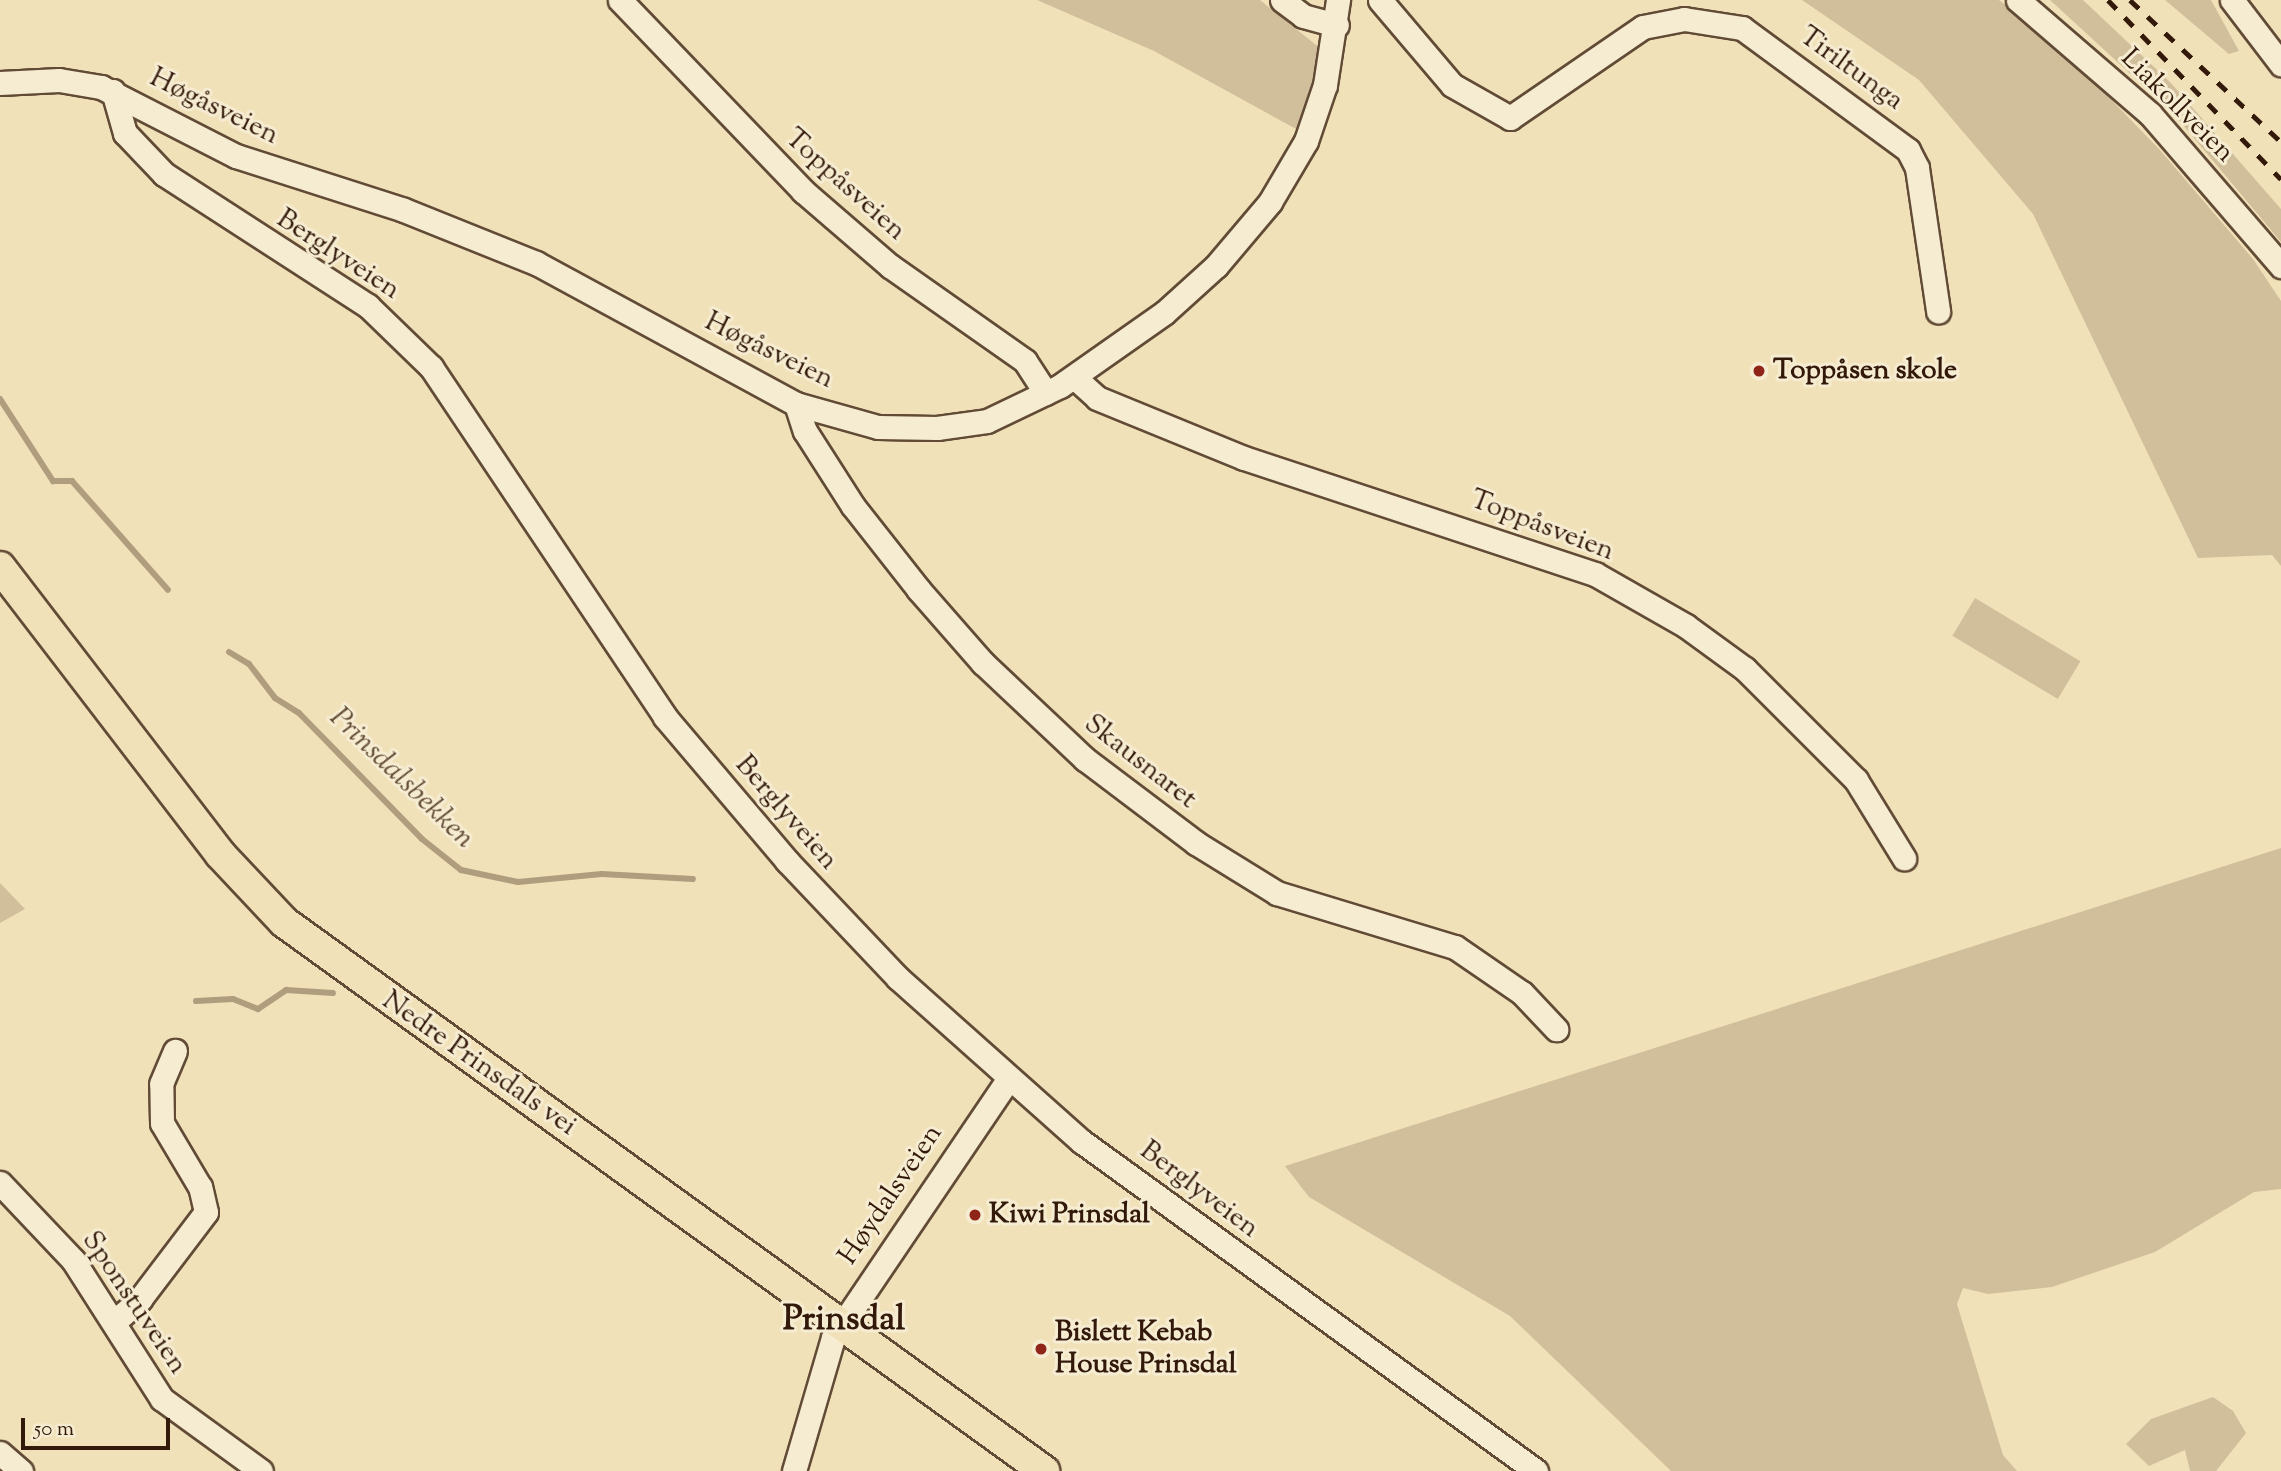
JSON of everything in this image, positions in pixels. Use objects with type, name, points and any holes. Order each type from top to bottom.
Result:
[{"type":"main road","name":"Nedre Prinsdals vei","points":[[0,566],[220,854],[270,909],[342,968],[842,1322],[1044,1471]]},
{"type":"street","name":"Toppåsveien","points":[[620,0],[803,191],[890,266],[1025,361],[1046,393]]},
{"type":"street","points":[[1282,0],[1303,16],[1337,24]]},
{"type":"street","name":"Høgåsveien","points":[[0,83],[59,80],[113,91],[236,156],[404,210],[556,272],[796,404],[878,427],[937,428],[987,421],[1046,393],[1074,377],[1192,291],[1270,202],[1312,127],[1337,24],[1338,0]]},
{"type":"street","name":"Tiriltunga","points":[[1380,0],[1452,85],[1510,118],[1643,27],[1684,19],[1742,29],[1908,150],[1917,168],[1938,311]]},
{"type":"street","name":"Liakollveien","points":[[2018,0],[2166,131],[2281,266]]},
{"type":"street","points":[[2232,0],[2281,64]]},
{"type":"street","name":"Berglyveien","points":[[113,91],[125,133],[164,174],[368,306],[431,366],[665,717],[868,948],[1009,1078],[1082,1141],[1536,1471]]},
{"type":"street","name":"Toppåsveien","points":[[1074,377],[1097,398],[1244,458],[1595,574],[1686,626],[1745,669],[1856,780],[1904,859]]},
{"type":"street","name":"Skausnaret","points":[[796,404],[805,431],[853,506],[919,590],[983,663],[1085,759],[1196,843],[1277,893],[1455,947],[1522,993],[1556,1029]]},
{"type":"street","points":[[114,1322],[157,1279],[205,1212],[200,1187],[162,1123],[161,1084],[175,1051]]},
{"type":"street","name":"Høydalsveien","points":[[794,1471],[821,1368],[842,1322],[1009,1078]]},
{"type":"street","name":"Sponstuveien","points":[[0,1183],[73,1260],[162,1399],[261,1471]]},
{"type":"street","points":[[0,1453],[21,1471]]},
{"type":"shaded area","points":[[1037,0],[1260,0],[1321,49],[1298,130],[1154,51]]},
{"type":"shaded area","points":[[1802,0],[1999,0],[2059,46],[2160,150],[2253,259],[2281,301],[2281,566],[2272,555],[2198,558],[2033,214],[1919,80]]},
{"type":"shaded area","points":[[2050,0],[2083,0],[2171,83],[2281,209],[2281,242],[2173,113]]},
{"type":"shaded area","points":[[2165,0],[2211,0],[2239,51],[2229,54]]},
{"type":"shaded area","points":[[1975,598],[2080,661],[2058,699],[1952,636]]},
{"type":"shaded area","points":[[2281,848],[2281,1189],[2254,1192],[2155,1252],[2052,1287],[1988,1294],[1963,1288],[1957,1304],[2003,1455],[2017,1471],[1671,1471],[1510,1316],[1309,1197],[1285,1166]]},
{"type":"shaded area","points":[[0,883],[25,909],[0,923]]},
{"type":"shaded area","points":[[2213,1397],[2233,1411],[2246,1433],[2216,1471],[2190,1471],[2185,1450],[2149,1466],[2126,1444],[2151,1419]]},
{"type":"waterway","name":"Prinsdalsbekken","points":[[0,399],[53,481],[72,481],[168,590]]},
{"type":"waterway","name":"Prinsdalsbekken","points":[[229,652],[249,664],[275,698],[299,713],[422,839],[461,870],[518,882],[602,874],[693,879]]},
{"type":"waterway","points":[[196,1001],[233,999],[258,1009],[286,990],[333,993]]},
{"type":"railway","points":[[2108,0],[2281,179]]},
{"type":"railway","points":[[2130,0],[2281,142]]},
{"type":"place","name":"Toppåsen skole","points":[[1759,371]]},
{"type":"place","name":"Kiwi Prinsdal","points":[[975,1215]]},
{"type":"place","name":"Bislett Kebab House Prinsdal","points":[[1041,1349]]},
{"type":"district","name":"Prinsdal","points":[[844,1321]]}]
